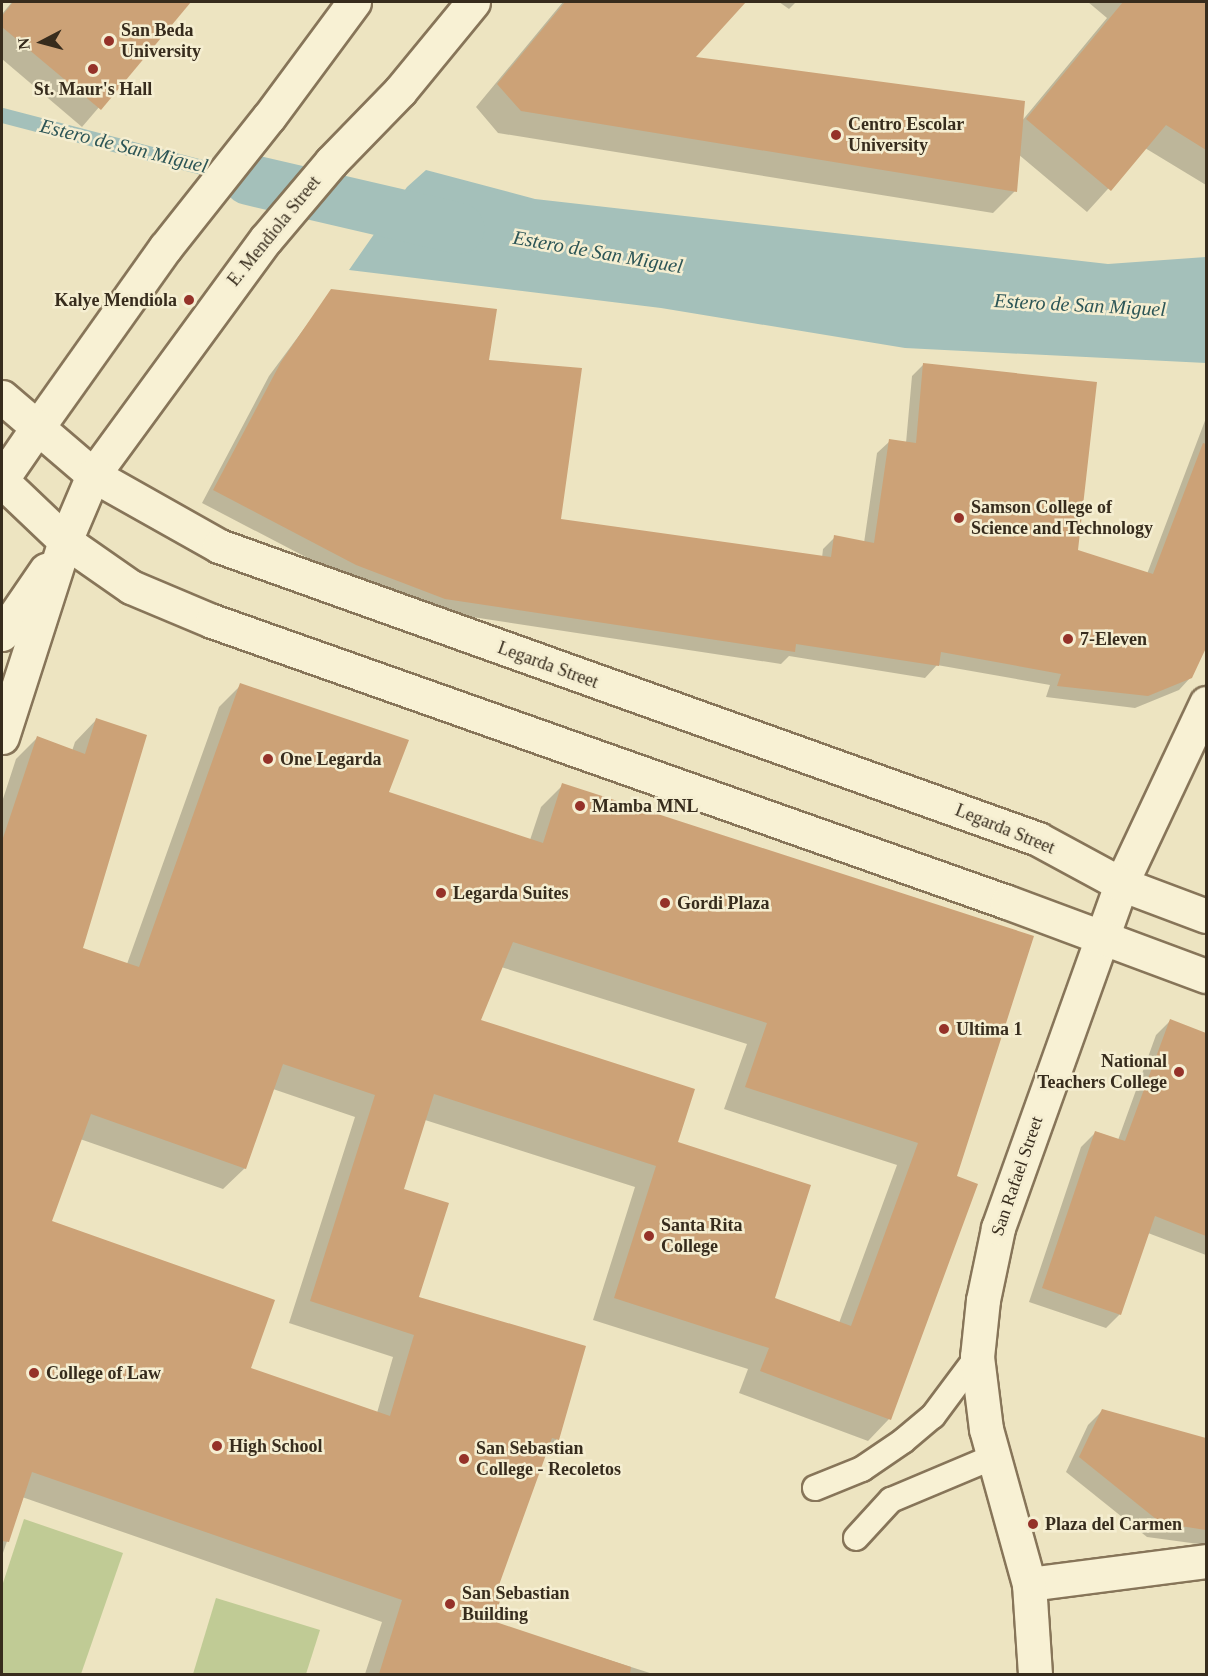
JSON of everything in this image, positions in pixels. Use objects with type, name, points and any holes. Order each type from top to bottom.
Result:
[{"type":"main road","points":[[354,2],[269,117],[165,248],[2,480],[65,542],[131,587],[212,621],[996,898],[1100,939],[1206,976]]},
{"type":"main road","name":"E. Mendiola Street","points":[[65,542],[93,475],[266,239],[383,106],[400,92],[473,2]]},
{"type":"main road","name":"Legarda Street","points":[[2,397],[93,475],[152,511],[254,561],[1038,838],[1120,884],[1206,916]]},
{"type":"main road","points":[[2,634],[65,542]]},
{"type":"main road","points":[[2,737],[65,542]]},
{"type":"main road","name":"San Rafael Street","points":[[1035,1674],[1029,1584],[992,1458],[977,1357],[983,1300],[998,1228],[1120,884],[1206,703]]},
{"type":"main road","points":[[1029,1584],[1206,1560]]},
{"type":"lane","points":[[816,1488],[862,1469],[903,1441],[933,1416],[977,1357]]},
{"type":"lane","points":[[856,1538],[891,1500],[992,1458]]},
{"type":"green space","points":[[24,1519],[123,1553],[81,1674],[2,1674],[2,1586]]},
{"type":"green space","points":[[216,1598],[320,1630],[306,1674],[193,1674]]},
{"type":"water","points":[[426,170],[535,199],[1108,264],[1206,257],[1206,363],[905,348],[661,308],[349,270],[407,187]]},
{"type":"building","name":"St. Maur's Hall","points":[[13,2],[191,2],[101,110],[2,27],[2,16]]},
{"type":"building","points":[[565,2],[746,2],[696,57],[1025,101],[1017,192],[521,111],[497,84]]},
{"type":"building","points":[[1123,2],[1206,2],[1206,150],[1166,125],[1111,191],[1026,119]]},
{"type":"building","points":[[331,289],[497,309],[489,360],[582,368],[561,519],[831,557],[834,535],[874,543],[889,439],[916,443],[923,363],[1097,382],[1078,550],[1153,574],[1203,443],[1206,444],[1206,648],[1192,678],[1148,696],[1057,686],[1061,674],[941,652],[939,666],[796,644],[795,652],[445,599],[356,565],[213,490],[281,362]]},
{"type":"building","points":[[240,683],[409,740],[389,792],[543,843],[562,783],[1034,936],[957,1176],[978,1184],[891,1420],[760,1371],[769,1348],[614,1298],[656,1166],[434,1094],[404,1189],[449,1203],[419,1297],[586,1346],[559,1440],[552,1438],[499,1585],[505,1587],[493,1621],[631,1667],[630,1674],[379,1674],[402,1600],[32,1472],[9,1542],[2,1541],[2,841],[37,736],[85,754],[96,718],[147,735],[83,948],[139,967]],"holes":[[[513,942],[767,1023],[745,1087],[918,1143],[851,1326],[775,1298],[811,1185],[678,1142],[695,1089],[481,1020]],[[283,1064],[375,1095],[310,1301],[414,1335],[390,1416],[251,1368],[275,1300],[52,1221],[91,1114],[246,1169]]]},
{"type":"building","points":[[1170,1019],[1206,1033],[1206,1236],[1155,1216],[1121,1315],[1042,1288],[1095,1131],[1125,1141]]},
{"type":"building","points":[[1102,1409],[1206,1438],[1206,1530],[1161,1523],[1079,1457]]},
{"type":"waterway","name":"Estero de San Miguel","points":[[2,115],[248,179]]},
{"type":"waterway","name":"Estero de San Miguel","points":[[248,179],[458,228]]},
{"type":"place","name":"San Beda University","points":[[109,41]]},
{"type":"place","name":"St. Maur's Hall","points":[[93,69]]},
{"type":"place","name":"Centro Escolar University","points":[[836,135]]},
{"type":"place","name":"Kalye Mendiola","points":[[189,300]]},
{"type":"place","name":"Samson College of Science and Technology","points":[[959,518]]},
{"type":"place","name":"7-Eleven","points":[[1068,639]]},
{"type":"place","name":"One Legarda","points":[[268,759]]},
{"type":"place","name":"Mamba MNL","points":[[580,806]]},
{"type":"place","name":"Legarda Suites","points":[[441,893]]},
{"type":"place","name":"Gordi Plaza","points":[[665,903]]},
{"type":"place","name":"Ultima 1","points":[[944,1029]]},
{"type":"place","name":"National Teachers College","points":[[1179,1072]]},
{"type":"place","name":"Santa Rita College","points":[[649,1236]]},
{"type":"place","name":"College of Law","points":[[34,1373]]},
{"type":"place","name":"High School","points":[[217,1446]]},
{"type":"place","name":"San Sebastian College - Recoletos","points":[[464,1459]]},
{"type":"place","name":"Plaza del Carmen","points":[[1033,1524]]},
{"type":"place","name":"San Sebastian Building","points":[[450,1604]]}]
